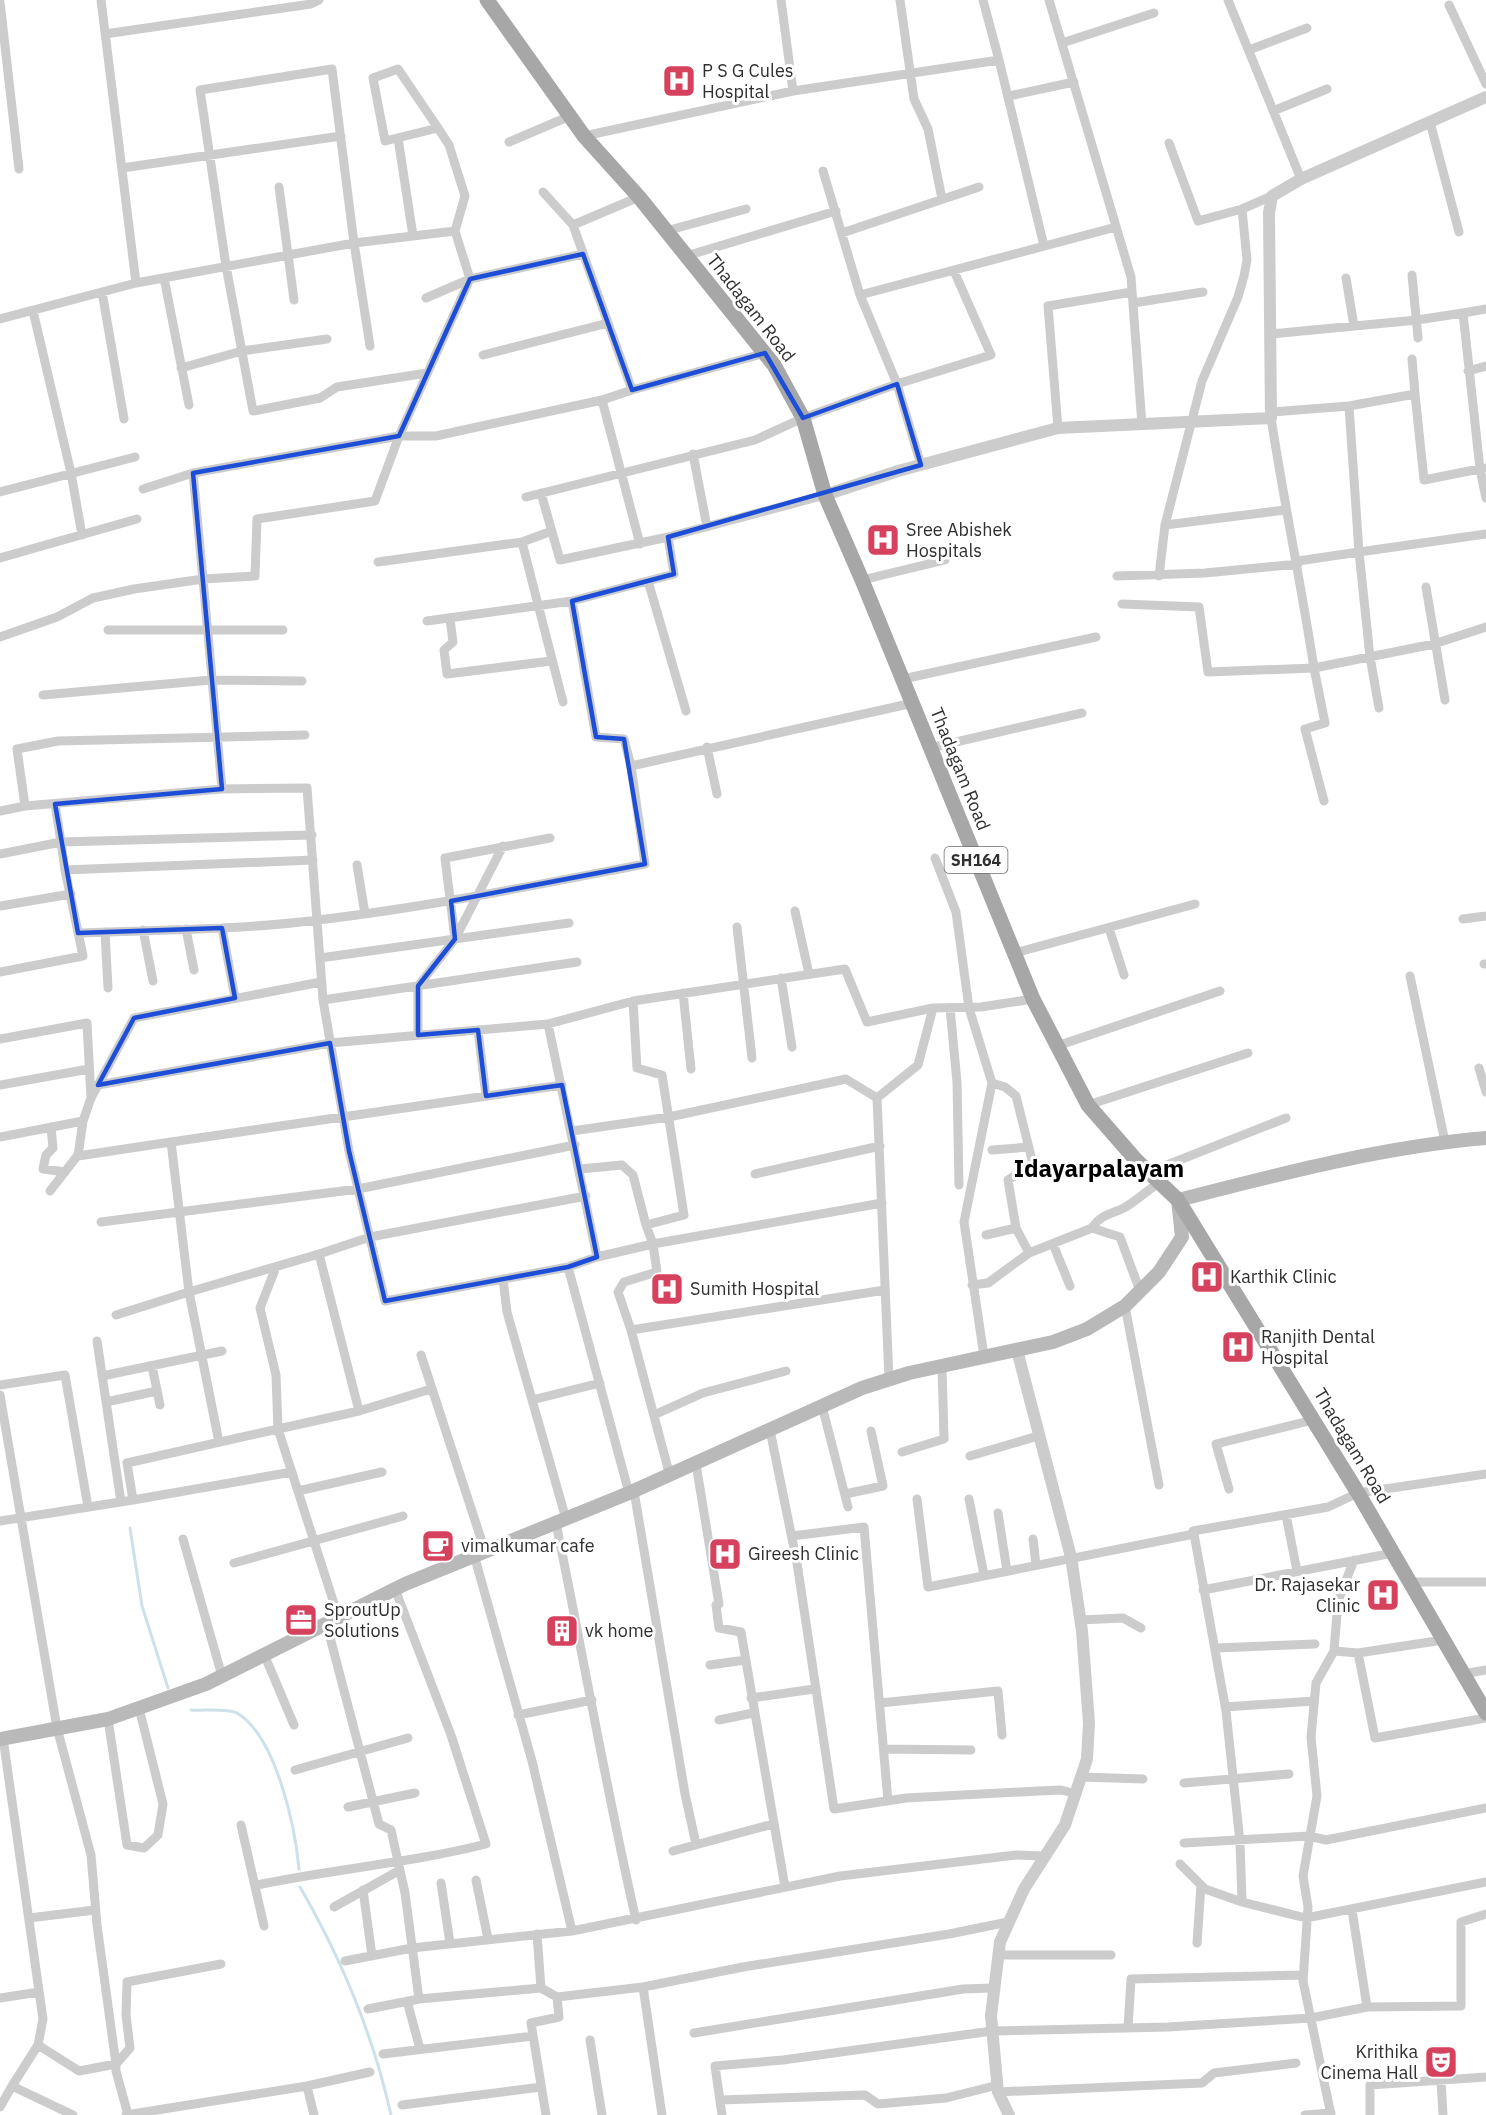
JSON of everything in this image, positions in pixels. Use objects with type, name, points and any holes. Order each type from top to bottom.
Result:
[{"type":"main road","name":"Thadagam Road","points":[[487,0],[584,136],[639,197],[774,365],[803,418],[825,495],[913,703],[1033,999],[1088,1105],[1178,1200],[1358,1493],[1484,1708]]},
{"type":"main road","points":[[2,1738],[108,1719],[222,1676],[395,1589],[670,1476],[862,1388],[942,1366],[1053,1342],[1087,1329],[1125,1306],[1159,1272],[1182,1237],[1178,1200],[1308,1167],[1445,1142],[1486,1138]]},
{"type":"street","points":[[101,0],[136,283]]},
{"type":"street","points":[[105,34],[310,4],[319,0]]},
{"type":"street","points":[[781,0],[793,91]]},
{"type":"street","points":[[900,0],[914,99],[928,129],[942,199]]},
{"type":"street","points":[[983,0],[1009,96],[1019,150],[1044,246]]},
{"type":"street","points":[[1049,0],[1131,277],[1142,425]]},
{"type":"street","points":[[1228,0],[1301,179]]},
{"type":"street","points":[[0,2],[19,169]]},
{"type":"street","points":[[1449,5],[1486,84]]},
{"type":"street","points":[[1062,43],[1154,13]]},
{"type":"street","points":[[1249,50],[1307,27]]},
{"type":"street","points":[[584,136],[793,91],[910,71],[999,60]]},
{"type":"street","points":[[370,346],[354,243],[332,69],[200,90],[226,266],[254,411],[320,398],[337,387],[427,373]]},
{"type":"street","points":[[0,637],[57,617],[93,598],[134,589],[203,579],[255,576],[257,519],[375,501],[399,436],[470,279],[455,231],[465,196],[449,145],[438,128],[398,69],[373,78],[385,141],[438,128]]},
{"type":"street","points":[[1009,96],[1074,82]]},
{"type":"street","points":[[1274,111],[1327,89]]},
{"type":"street","points":[[1169,143],[1198,221],[1242,209],[1272,196],[1301,179],[1486,97]]},
{"type":"street","points":[[509,142],[570,116]]},
{"type":"street","points":[[1430,122],[1459,232]]},
{"type":"street","points":[[122,168],[340,136]]},
{"type":"street","points":[[398,138],[412,236]]},
{"type":"street","points":[[823,171],[860,295],[897,384],[921,465]]},
{"type":"street","points":[[279,187],[290,255],[294,300]]},
{"type":"street","points":[[842,233],[979,187]]},
{"type":"street","points":[[543,192],[573,225],[632,390]]},
{"type":"street","points":[[1272,196],[1269,213],[1272,415],[1285,510],[1298,563],[1325,723],[1305,729],[1324,801]]},
{"type":"street","points":[[573,225],[639,197]]},
{"type":"street","points":[[666,231],[746,209]]},
{"type":"street","points":[[1159,576],[1165,525],[1202,381],[1238,297],[1244,276],[1247,260],[1242,209]]},
{"type":"street","points":[[686,256],[836,211]]},
{"type":"street","points":[[860,295],[1116,227]]},
{"type":"street","points":[[0,319],[136,283],[354,243],[455,231]]},
{"type":"street","points":[[426,298],[470,279],[584,254]]},
{"type":"street","points":[[526,497],[755,440],[803,418],[897,384],[991,355],[954,271]]},
{"type":"street","points":[[1412,275],[1419,338]]},
{"type":"street","points":[[164,278],[189,405]]},
{"type":"street","points":[[1346,278],[1354,326]]},
{"type":"street","points":[[102,292],[124,420]]},
{"type":"street","points":[[1058,428],[1048,306],[1132,292]]},
{"type":"street","points":[[1133,303],[1203,292]]},
{"type":"street","points":[[1271,334],[1417,320],[1486,309]]},
{"type":"street","points":[[33,311],[71,473],[82,535]]},
{"type":"street","points":[[1463,313],[1468,371],[1486,498]]},
{"type":"street","points":[[483,355],[608,323]]},
{"type":"street","points":[[182,368],[242,351],[327,339]]},
{"type":"street","points":[[143,489],[193,473],[399,436],[436,436],[602,400],[765,353]]},
{"type":"street","points":[[1412,359],[1424,480],[1483,468]]},
{"type":"street","points":[[1468,371],[1486,366]]},
{"type":"street","points":[[541,493],[560,560],[640,544],[706,527],[1058,428],[1142,425],[1272,415],[1349,406],[1415,394]]},
{"type":"street","points":[[602,400],[640,544]]},
{"type":"street","points":[[1349,406],[1359,552],[1370,657],[1379,708]]},
{"type":"street","points":[[693,454],[706,527]]},
{"type":"street","points":[[0,492],[135,456]]},
{"type":"street","points":[[193,473],[222,789]]},
{"type":"street","points":[[1165,525],[1285,510]]},
{"type":"street","points":[[0,558],[137,519]]},
{"type":"street","points":[[378,562],[522,542],[552,531]]},
{"type":"street","points":[[1117,576],[1159,576],[1298,563],[1486,534]]},
{"type":"street","points":[[427,621],[537,608],[674,574],[668,537]]},
{"type":"street","points":[[522,542],[537,608],[563,702]]},
{"type":"street","points":[[862,580],[945,560]]},
{"type":"street","points":[[648,581],[686,711]]},
{"type":"street","points":[[1426,587],[1445,700]]},
{"type":"street","points":[[78,933],[222,928],[317,921],[477,897],[645,864],[631,765],[624,739],[596,736],[572,601]]},
{"type":"street","points":[[1122,604],[1199,607],[1208,672],[1314,668],[1434,644],[1486,627]]},
{"type":"street","points":[[450,619],[453,642],[444,650],[447,674],[551,661]]},
{"type":"street","points":[[108,630],[283,630]]},
{"type":"street","points":[[903,679],[1096,637]]},
{"type":"street","points":[[43,694],[211,680],[302,681]]},
{"type":"street","points":[[631,765],[913,703]]},
{"type":"street","points":[[930,748],[1082,713]]},
{"type":"street","points":[[25,806],[17,749],[58,741],[305,735]]},
{"type":"street","points":[[707,747],[717,794]]},
{"type":"street","points":[[0,811],[25,806],[222,789],[307,788],[314,861],[322,1000],[358,1189],[385,1301],[568,1267],[597,1257],[652,1244],[882,1203]]},
{"type":"street","points":[[0,972],[82,956],[55,804]]},
{"type":"street","points":[[0,854],[61,842],[312,835]]},
{"type":"street","points":[[455,939],[445,858],[550,837]]},
{"type":"street","points":[[418,1035],[418,986],[455,939],[503,846]]},
{"type":"street","points":[[935,858],[956,912],[969,1008],[992,1083],[963,1222],[984,1356]]},
{"type":"street","points":[[65,870],[314,861]]},
{"type":"street","points":[[357,866],[365,914]]},
{"type":"street","points":[[0,906],[70,894]]},
{"type":"street","points":[[1014,953],[1195,904]]},
{"type":"street","points":[[795,911],[809,974]]},
{"type":"street","points":[[1463,919],[1486,916]]},
{"type":"street","points":[[320,958],[569,923]]},
{"type":"street","points":[[737,927],[752,1058]]},
{"type":"street","points":[[222,928],[235,998]]},
{"type":"street","points":[[1109,928],[1124,975]]},
{"type":"street","points":[[186,929],[194,970]]},
{"type":"street","points":[[143,930],[153,981]]},
{"type":"street","points":[[105,932],[108,988]]},
{"type":"street","points":[[322,1000],[577,962]]},
{"type":"street","points":[[98,1085],[330,1043],[548,1024],[633,1001],[845,969],[867,1022],[933,1008],[969,1008],[1033,999]]},
{"type":"street","points":[[1410,976],[1445,1142]]},
{"type":"street","points":[[781,978],[792,1047]]},
{"type":"street","points":[[50,1191],[78,1155],[83,1121],[91,1098],[134,1018],[321,982]]},
{"type":"street","points":[[1057,1046],[1221,991]]},
{"type":"street","points":[[683,993],[691,1069]]},
{"type":"street","points":[[633,1001],[637,1068],[662,1075],[684,1215],[646,1225]]},
{"type":"street","points":[[878,1098],[918,1065],[933,1008]]},
{"type":"street","points":[[950,1008],[957,1082],[959,1185]]},
{"type":"street","points":[[0,1039],[87,1023],[91,1098]]},
{"type":"street","points":[[548,1024],[597,1257]]},
{"type":"street","points":[[478,1030],[486,1096]]},
{"type":"street","points":[[1088,1105],[1248,1053]]},
{"type":"street","points":[[1479,1068],[1486,1092]]},
{"type":"street","points":[[0,1085],[89,1069]]},
{"type":"street","points":[[572,1131],[669,1117],[846,1079],[878,1098]]},
{"type":"street","points":[[992,1083],[1005,1087],[1016,1096],[1034,1164],[1008,1180],[1016,1228],[1029,1253]]},
{"type":"street","points":[[78,1155],[562,1085]]},
{"type":"street","points":[[878,1098],[889,1379]]},
{"type":"street","points":[[972,1285],[988,1283],[1029,1253],[1092,1228],[1096,1221],[1114,1210],[1122,1209],[1154,1177],[1286,1118]]},
{"type":"street","points":[[0,1137],[83,1121]]},
{"type":"street","points":[[51,1127],[53,1148],[46,1155],[44,1169],[65,1172]]},
{"type":"street","points":[[171,1142],[189,1292],[219,1442]]},
{"type":"street","points":[[101,1222],[358,1189],[575,1145]]},
{"type":"street","points":[[754,1174],[879,1146]]},
{"type":"street","points":[[992,1150],[1029,1147]]},
{"type":"street","points":[[580,1169],[622,1165],[633,1175],[652,1244],[657,1272],[624,1282],[618,1292],[631,1330],[670,1476]]},
{"type":"street","points":[[116,1315],[370,1237],[586,1196]]},
{"type":"street","points":[[986,1235],[1016,1228]]},
{"type":"street","points":[[1092,1228],[1120,1237],[1140,1291]]},
{"type":"street","points":[[1053,1244],[1070,1286]]},
{"type":"street","points":[[319,1254],[359,1411]]},
{"type":"street","points":[[276,1267],[260,1308],[276,1375],[278,1429],[314,1542],[360,1751],[379,1824],[391,1830],[399,1865],[419,1998]]},
{"type":"street","points":[[568,1267],[632,1492],[685,1794],[696,1844]]},
{"type":"street","points":[[503,1279],[507,1312],[532,1400],[561,1521],[612,1812],[636,1920]]},
{"type":"street","points":[[631,1330],[885,1290]]},
{"type":"street","points":[[1125,1306],[1159,1485]]},
{"type":"street","points":[[97,1341],[121,1502]]},
{"type":"street","points":[[1009,2115],[998,2089],[992,2031],[993,1988],[998,1955],[1008,1922],[1043,1856],[1065,1825],[1087,1759],[1089,1724],[1080,1620],[1071,1557],[1017,1350]]},
{"type":"street","points":[[102,1376],[222,1351]]},
{"type":"street","points":[[422,1355],[480,1553],[572,1931]]},
{"type":"street","points":[[152,1366],[160,1405]]},
{"type":"street","points":[[902,1452],[944,1439],[942,1366]]},
{"type":"street","points":[[654,1415],[703,1393],[786,1371]]},
{"type":"street","points":[[0,1385],[65,1375],[88,1507]]},
{"type":"street","points":[[532,1400],[600,1383]]},
{"type":"street","points":[[133,1500],[127,1463],[359,1411],[431,1389]]},
{"type":"street","points":[[106,1402],[157,1391]]},
{"type":"street","points":[[0,1395],[57,1728],[90,1855],[95,1910],[116,2064],[127,2115],[308,2086],[370,2072]]},
{"type":"street","points":[[822,1406],[848,1507]]},
{"type":"street","points":[[1229,1489],[1216,1444],[1313,1420]]},
{"type":"street","points":[[770,1430],[792,1536],[834,1809],[888,1801],[1039,1791],[1061,1790],[1077,1794]]},
{"type":"street","points":[[845,1494],[883,1486],[871,1431]]},
{"type":"street","points":[[970,1456],[1038,1436]]},
{"type":"street","points":[[696,1464],[719,1604],[716,1605],[719,1628],[741,1632],[753,1713],[785,1887]]},
{"type":"street","points":[[0,1521],[292,1472]]},
{"type":"street","points":[[298,1491],[381,1472]]},
{"type":"street","points":[[1242,1902],[1240,1842],[1225,1707],[1193,1531],[1328,1508],[1358,1493],[1486,1474]]},
{"type":"street","points":[[917,1499],[928,1587],[1194,1534]]},
{"type":"street","points":[[969,1499],[984,1575]]},
{"type":"street","points":[[998,1514],[1007,1570]]},
{"type":"street","points":[[1286,1515],[1297,1571]]},
{"type":"street","points":[[234,1563],[403,1516]]},
{"type":"street","points":[[792,1536],[864,1527],[888,1801]]},
{"type":"street","points":[[183,1539],[222,1676]]},
{"type":"street","points":[[1033,1539],[1036,1564]]},
{"type":"street","points":[[1203,1590],[1393,1552]]},
{"type":"street","points":[[1305,2115],[1331,2114],[1303,1975],[1308,1907],[1303,1876],[1317,1796],[1311,1737],[1314,1701],[1316,1683],[1334,1651],[1338,1600],[1354,1560]]},
{"type":"street","points":[[1410,1582],[1486,1582]]},
{"type":"street","points":[[256,1885],[399,1865],[486,1844],[451,1735],[395,1589]]},
{"type":"street","points":[[1080,1620],[1123,1617],[1141,1628]]},
{"type":"street","points":[[1334,1651],[1358,1653],[1443,1640]]},
{"type":"street","points":[[1216,1648],[1315,1644]]},
{"type":"street","points":[[1358,1653],[1375,1738],[1484,1708]]},
{"type":"street","points":[[264,1654],[294,1725]]},
{"type":"street","points":[[710,1665],[745,1660]]},
{"type":"street","points":[[1463,1674],[1486,1670]]},
{"type":"street","points":[[751,1698],[814,1689]]},
{"type":"street","points":[[880,1703],[998,1691],[1002,1735]]},
{"type":"street","points":[[518,1715],[592,1700]]},
{"type":"street","points":[[1225,1707],[1314,1701]]},
{"type":"street","points":[[108,1719],[127,1845],[144,1848],[158,1835],[163,1804],[139,1708]]},
{"type":"street","points":[[719,1720],[753,1713]]},
{"type":"street","points":[[0,2107],[38,2046],[43,2019],[2,1738]]},
{"type":"street","points":[[295,1770],[408,1738]]},
{"type":"street","points":[[884,1749],[971,1750]]},
{"type":"street","points":[[1184,1783],[1289,1774]]},
{"type":"street","points":[[1082,1777],[1143,1779]]},
{"type":"street","points":[[348,1807],[415,1793]]},
{"type":"street","points":[[1184,1843],[1240,1842],[1309,1836],[1326,1840],[1486,1808]]},
{"type":"street","points":[[673,1851],[773,1824]]},
{"type":"street","points":[[242,1825],[264,1926]]},
{"type":"street","points":[[345,1961],[412,1948],[572,1931],[636,1920],[840,1876],[1016,1855],[1043,1856]]},
{"type":"street","points":[[1180,1864],[1201,1885],[1242,1902],[1306,1918],[1486,1882]]},
{"type":"street","points":[[334,1907],[399,1865]]},
{"type":"street","points":[[476,1880],[488,1939]]},
{"type":"street","points":[[441,1883],[450,1943]]},
{"type":"street","points":[[1197,1943],[1201,1885]]},
{"type":"street","points":[[363,1890],[372,1956]]},
{"type":"street","points":[[29,1918],[95,1910]]},
{"type":"street","points":[[1352,1910],[1367,2007]]},
{"type":"street","points":[[722,2115],[715,2066],[783,2060],[992,2031],[1128,2028],[1311,2018],[1367,2007],[1461,2006],[1461,1922],[1486,1914]]},
{"type":"street","points":[[369,2009],[419,1998],[541,1988],[557,1997],[643,1987],[743,1967],[949,1934],[1008,1922]]},
{"type":"street","points":[[537,1934],[541,1988]]},
{"type":"street","points":[[998,1955],[1111,1955]]},
{"type":"street","points":[[38,2046],[79,2071],[116,2064],[130,2048],[126,2015],[127,1982],[221,1964]]},
{"type":"street","points":[[1128,2028],[1131,1979],[1303,1975]]},
{"type":"street","points":[[643,1987],[662,2115]]},
{"type":"street","points":[[694,2033],[963,1989],[993,1988]]},
{"type":"street","points":[[0,1998],[39,1992]]},
{"type":"street","points":[[546,2115],[531,2023],[559,2017],[557,1997]]},
{"type":"street","points":[[407,2001],[420,2049]]},
{"type":"street","points":[[383,2054],[533,2036]]},
{"type":"street","points":[[590,2040],[602,2115]]},
{"type":"street","points":[[720,2100],[865,2095],[878,2104],[946,2098],[998,2089],[1202,2083],[1214,2073],[1296,2063]]},
{"type":"street","points":[[1370,2115],[1370,2085],[1441,2082],[1486,2077]]},
{"type":"street","points":[[1441,2082],[1443,2115]]},
{"type":"street","points":[[12,2086],[73,2115]]},
{"type":"street","points":[[308,2086],[314,2115]]},
{"type":"street","points":[[402,2106],[541,2088]]},
{"type":"highlighted area","points":[[583,254],[632,390],[765,353],[803,418],[897,384],[921,465],[668,537],[674,574],[572,601],[596,737],[624,739],[645,864],[451,901],[455,939],[418,986],[418,1035],[478,1030],[486,1096],[562,1085],[597,1257],[568,1267],[385,1301],[349,1151],[330,1043],[98,1085],[134,1018],[235,998],[222,928],[78,933],[55,804],[222,789],[193,473],[399,436],[470,279]]},
{"type":"waterway","points":[[130,1528],[142,1606],[168,1688]]},
{"type":"waterway","points":[[191,1710],[221,1710],[237,1713],[251,1725],[263,1741],[273,1761],[288,1807],[299,1869]]},
{"type":"waterway","points":[[300,1887],[329,1941],[354,1997],[375,2055],[391,2115]]},
{"type":"place","name":"P S G Cules Hospital","points":[[679,81]]},
{"type":"place","name":"Sree Abishek Hospitals","points":[[883,540]]},
{"type":"place","name":"Karthik Clinic","points":[[1207,1277]]},
{"type":"place","name":"Sumith Hospital","points":[[667,1289]]},
{"type":"place","name":"Ranjith Dental Hospital","points":[[1238,1347]]},
{"type":"place","name":"vimalkumar cafe","points":[[438,1546]]},
{"type":"place","name":"Gireesh Clinic","points":[[725,1554]]},
{"type":"place","name":"Dr. Rajasekar Clinic","points":[[1383,1595]]},
{"type":"place","name":"SproutUp Solutions","points":[[301,1620]]},
{"type":"place","name":"vk home","points":[[562,1631]]},
{"type":"place","name":"Krithika Cinema Hall","points":[[1441,2062]]},
{"type":"district","name":"Idayarpalayam","points":[[1099,1169]]}]
